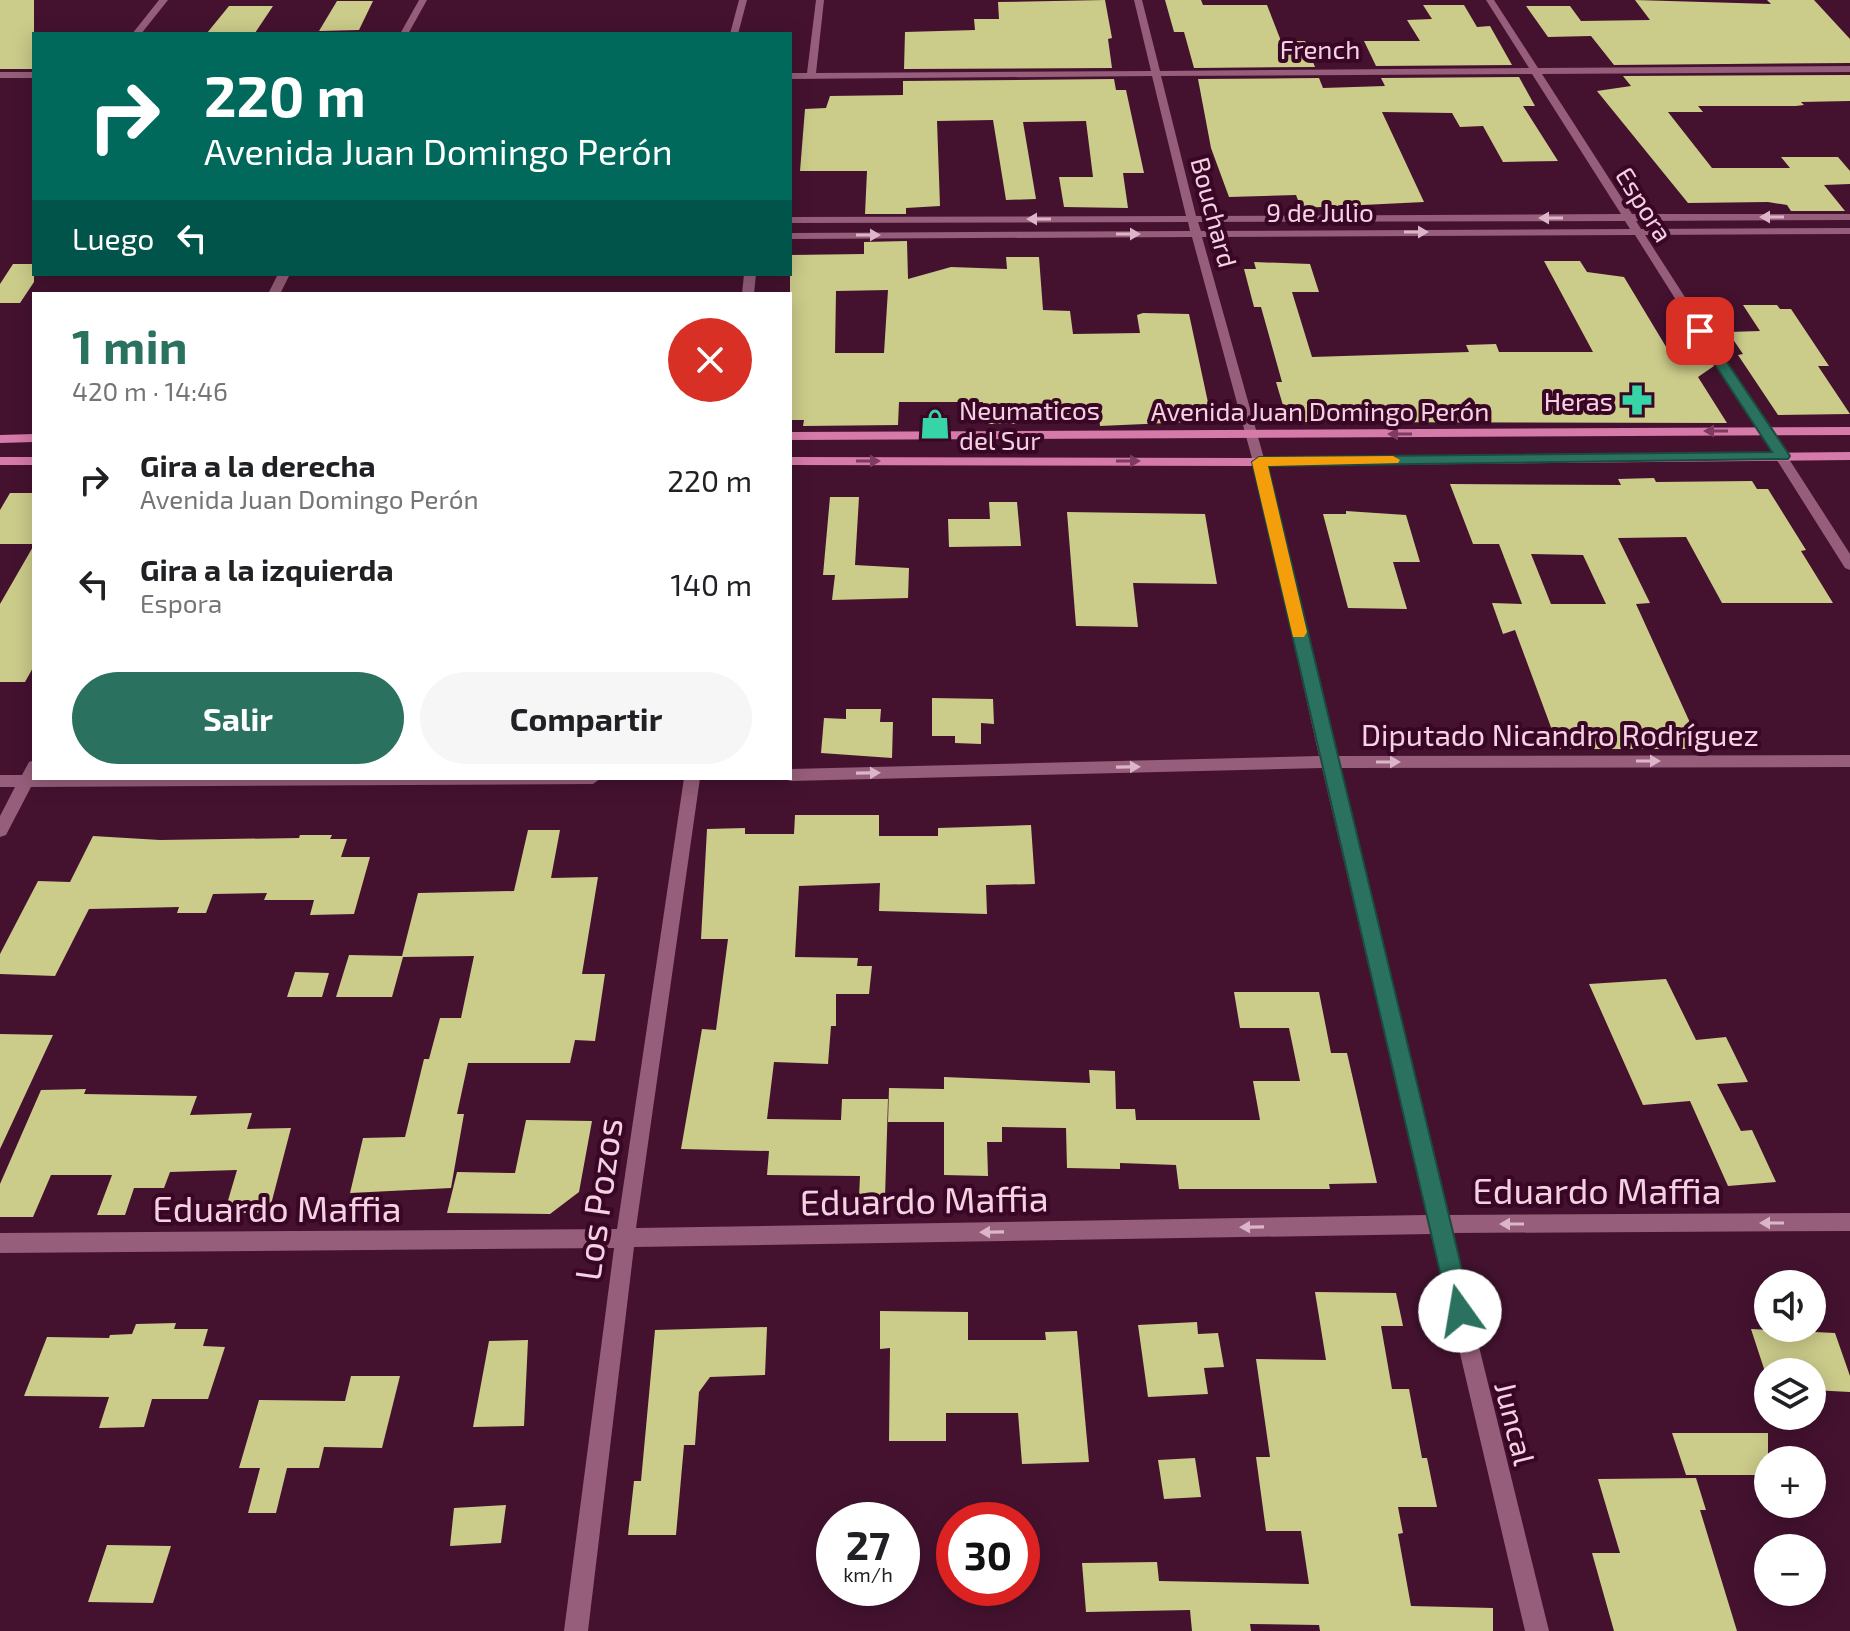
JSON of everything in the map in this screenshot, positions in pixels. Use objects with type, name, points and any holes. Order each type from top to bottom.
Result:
[{"type":"main road","name":"Avenida Juan Domingo Perón","points":[[792,436],[1850,431]]},
{"type":"main road","points":[[0,439],[32,438]]},
{"type":"main road","name":"Avenida Juan Domingo Perón","points":[[792,461],[1259,462],[1850,456]]},
{"type":"main road","points":[[0,461],[32,461]]},
{"type":"street","points":[[138,32],[164,0]]},
{"type":"street","points":[[405,32],[423,0]]},
{"type":"street","points":[[735,32],[743,0]]},
{"type":"street","points":[[811,76],[820,0]]},
{"type":"street","name":"Bouchard","points":[[1138,0],[1192,219],[1251,435]]},
{"type":"street","name":"Espora","points":[[1490,0],[1850,565]]},
{"type":"street","name":"French","points":[[792,76],[1157,71],[1850,69]]},
{"type":"street","points":[[0,75],[32,75]]},
{"type":"street","name":"9 de Julio","points":[[792,220],[1850,217]]},
{"type":"street","name":"9 de Julio","points":[[792,236],[1850,231]]},
{"type":"street","name":"Juncal","points":[[1251,435],[1537,1631]]},
{"type":"street","name":"Diputado Nicandro Rodríguez","points":[[792,775],[1328,762],[1850,761]]},
{"type":"street","points":[[0,781],[30,773]]},
{"type":"street","points":[[0,831],[30,773]]},
{"type":"street","name":"Los Pozos","points":[[576,1631],[625,1238],[692,780]]},
{"type":"street","name":"Eduardo Maffia","points":[[0,1243],[625,1238],[1439,1224],[1850,1222]]},
{"type":"building","points":[[0,0],[34,0],[32,69],[0,69]]},
{"type":"building","points":[[1105,0],[1112,38],[1108,39],[1112,68],[904,69],[905,32],[975,30],[974,19],[999,19],[998,2]]},
{"type":"building","points":[[1165,0],[1201,0],[1203,5],[1267,5],[1281,41],[1305,41],[1315,67],[1194,68],[1184,32],[1174,32]]},
{"type":"building","points":[[1635,0],[1771,4],[1767,0],[1814,0],[1850,39],[1850,63],[1614,65],[1591,36],[1548,37],[1526,6],[1570,6],[1581,21],[1650,20]]},
{"type":"building","points":[[337,1],[373,1],[359,30],[319,31]]},
{"type":"building","points":[[1423,5],[1464,5],[1477,27],[1490,26],[1512,65],[1376,66],[1364,41],[1420,41],[1407,20],[1432,19]]},
{"type":"building","points":[[229,6],[273,6],[256,32],[208,32]]},
{"type":"building","points":[[1850,75],[1850,101],[1801,102],[1804,105],[1796,106],[1698,106],[1703,112],[1668,112],[1712,168],[1790,168],[1781,157],[1838,157],[1850,171],[1850,184],[1824,185],[1845,211],[1791,211],[1787,205],[1768,202],[1688,203],[1597,91],[1631,86],[1623,76]]},
{"type":"building","points":[[1519,77],[1535,106],[1523,106],[1558,161],[1503,162],[1483,126],[1460,127],[1452,113],[1382,112],[1424,202],[1301,208],[1296,195],[1229,197],[1211,148],[1198,79],[1319,78],[1323,88],[1385,86],[1381,78]]},
{"type":"building","points":[[1114,79],[1116,90],[1126,90],[1144,173],[1123,173],[1128,208],[1064,207],[1059,177],[1093,177],[1086,121],[1023,122],[1036,199],[1006,200],[993,120],[937,121],[940,206],[906,208],[906,214],[865,214],[867,171],[800,171],[805,109],[826,108],[830,96],[903,95],[903,81]]},
{"type":"building","points":[[907,241],[908,279],[951,267],[1007,269],[1006,257],[1039,257],[1043,310],[1070,311],[1073,334],[1140,333],[1137,315],[1189,314],[1212,421],[1100,426],[1099,417],[1015,418],[1016,424],[983,424],[983,402],[899,402],[898,425],[803,426],[804,420],[792,420],[792,255],[864,254],[864,242]],"holes":[[[888,290],[884,353],[835,353],[836,291]]]},
{"type":"building","points":[[1544,261],[1580,261],[1587,272],[1624,277],[1671,355],[1707,355],[1714,366],[1698,377],[1727,423],[1288,422],[1276,382],[1282,382],[1261,307],[1254,307],[1244,269],[1256,269],[1254,262],[1310,264],[1319,292],[1292,292],[1312,357],[1469,352],[1466,345],[1496,344],[1499,352],[1593,352]]},
{"type":"building","points":[[13,264],[32,264],[34,282],[20,303],[0,303],[0,284]]},
{"type":"building","points":[[1743,305],[1777,305],[1780,309],[1791,309],[1829,366],[1818,366],[1850,414],[1778,415],[1738,355],[1743,354],[1728,332],[1760,331]]},
{"type":"building","points":[[1654,478],[1656,482],[1752,481],[1757,489],[1768,489],[1806,550],[1801,551],[1833,603],[1722,603],[1686,537],[1618,538],[1650,603],[1636,604],[1702,749],[1559,749],[1515,630],[1503,634],[1492,603],[1522,604],[1499,544],[1473,544],[1450,484],[1621,485],[1618,479]],"holes":[[[1531,554],[1583,555],[1606,604],[1551,604]]]},
{"type":"building","points":[[10,493],[32,493],[32,544],[0,544],[0,510]]},
{"type":"building","points":[[830,497],[859,497],[855,565],[909,568],[908,598],[832,600],[835,575],[823,575]]},
{"type":"building","points":[[989,502],[1017,502],[1021,546],[949,547],[948,519],[990,519]]},
{"type":"building","points":[[1346,511],[1406,515],[1420,562],[1393,562],[1407,609],[1348,608],[1323,514],[1346,514]]},
{"type":"building","points":[[1067,512],[1205,514],[1217,584],[1133,583],[1138,627],[1076,626]]},
{"type":"building","points":[[32,548],[32,670],[25,682],[0,682],[0,604]]},
{"type":"building","points":[[932,698],[993,699],[994,724],[981,723],[981,744],[955,743],[955,736],[932,736]]},
{"type":"building","points":[[846,709],[881,709],[880,722],[893,722],[892,758],[821,753],[824,718],[846,719]]},
{"type":"building","points":[[795,815],[879,815],[879,836],[938,836],[938,828],[1031,825],[1035,884],[986,885],[987,914],[879,911],[880,883],[799,886],[795,957],[858,958],[857,966],[872,966],[869,994],[836,994],[836,1026],[831,1026],[828,1064],[774,1062],[767,1119],[841,1120],[842,1099],[888,1099],[885,1198],[859,1197],[860,1176],[767,1175],[769,1151],[681,1149],[702,1029],[716,1030],[728,939],[701,939],[707,829],[745,828],[745,834],[794,834]]},
{"type":"building","points":[[528,830],[560,830],[551,878],[598,877],[582,974],[605,974],[595,1041],[575,1040],[570,1063],[468,1063],[457,1114],[464,1114],[451,1188],[350,1193],[363,1138],[405,1137],[424,1059],[429,1059],[440,1018],[461,1018],[474,956],[403,957],[392,997],[336,997],[349,955],[402,956],[418,893],[514,891]]},
{"type":"building","points":[[300,835],[332,835],[330,839],[347,839],[341,857],[370,857],[354,914],[310,915],[314,900],[264,900],[267,893],[213,894],[206,913],[177,913],[179,907],[89,909],[55,976],[0,974],[0,954],[38,881],[70,882],[93,836],[160,840],[299,838]]},
{"type":"building","points":[[295,972],[329,973],[322,997],[287,997]]},
{"type":"building","points":[[1666,979],[1696,1040],[1726,1037],[1748,1082],[1717,1084],[1741,1131],[1752,1130],[1776,1182],[1728,1186],[1690,1101],[1643,1105],[1589,984]]},
{"type":"building","points":[[1234,992],[1319,992],[1331,1053],[1347,1053],[1377,1183],[1329,1184],[1330,1189],[1179,1189],[1176,1165],[1120,1163],[1120,1169],[1067,1168],[1066,1128],[1002,1127],[1002,1142],[987,1142],[988,1176],[944,1175],[944,1122],[888,1122],[889,1088],[944,1089],[944,1077],[1090,1083],[1089,1070],[1115,1071],[1116,1109],[1135,1109],[1136,1120],[1260,1120],[1253,1081],[1300,1081],[1289,1028],[1240,1028]]},
{"type":"building","points":[[0,1034],[53,1035],[0,1149]]},
{"type":"building","points":[[86,1089],[84,1094],[197,1096],[190,1115],[252,1113],[247,1129],[291,1128],[269,1212],[224,1214],[237,1170],[170,1172],[164,1188],[134,1188],[125,1215],[97,1215],[112,1175],[51,1175],[33,1217],[0,1217],[0,1184],[41,1090]]},
{"type":"building","points":[[526,1120],[592,1121],[579,1192],[550,1214],[447,1213],[457,1172],[515,1173]]},
{"type":"building","points":[[1315,1292],[1396,1293],[1403,1326],[1381,1326],[1392,1389],[1409,1389],[1422,1458],[1427,1458],[1437,1507],[1398,1507],[1403,1533],[1398,1534],[1411,1606],[1493,1608],[1493,1631],[1320,1631],[1319,1625],[1250,1624],[1251,1631],[1192,1631],[1190,1610],[1086,1612],[1082,1563],[1157,1562],[1159,1581],[1309,1584],[1301,1531],[1266,1531],[1256,1457],[1270,1457],[1256,1359],[1326,1360]]},
{"type":"building","points":[[880,1311],[968,1312],[968,1340],[1046,1340],[1045,1332],[1077,1331],[1089,1462],[1022,1464],[1018,1413],[946,1413],[946,1441],[889,1441],[890,1348],[880,1349]]},
{"type":"building","points":[[1197,1322],[1198,1334],[1218,1333],[1224,1367],[1204,1368],[1208,1394],[1148,1397],[1138,1325]]},
{"type":"building","points":[[176,1323],[174,1329],[208,1329],[203,1346],[225,1347],[208,1399],[152,1399],[144,1427],[99,1428],[109,1397],[24,1396],[47,1337],[109,1338],[110,1335],[132,1334],[136,1324]]},
{"type":"building","points":[[767,1327],[765,1375],[710,1377],[699,1392],[695,1445],[684,1445],[676,1535],[628,1535],[634,1481],[641,1481],[655,1330]]},
{"type":"building","points":[[1826,1333],[1835,1333],[1850,1376],[1850,1392],[1826,1391],[1826,1358],[1760,1358],[1755,1342],[1826,1342]]},
{"type":"building","points":[[528,1340],[524,1426],[473,1427],[489,1341]]},
{"type":"building","points":[[351,1376],[400,1376],[382,1448],[324,1447],[319,1468],[287,1468],[276,1513],[248,1513],[260,1468],[239,1468],[259,1400],[345,1401]]},
{"type":"building","points":[[1672,1433],[1768,1433],[1768,1446],[1754,1446],[1754,1475],[1686,1475]]},
{"type":"building","points":[[1195,1458],[1201,1497],[1164,1499],[1158,1460]]},
{"type":"building","points":[[1696,1478],[1706,1510],[1700,1510],[1737,1631],[1614,1631],[1592,1553],[1620,1553],[1598,1479]]},
{"type":"building","points":[[506,1505],[501,1543],[450,1546],[454,1508]]},
{"type":"building","points":[[107,1545],[171,1546],[153,1603],[88,1602]]},
{"type":"slow traffic","points":[[1298,632],[1259,462],[1393,460]]},
{"type":"place","name":"Heras","points":[[1637,400]]},
{"type":"place","name":"Neumaticos del Sur","points":[[935,424]]},
{"type":"route","points":[[1460,1311],[1259,462],[1783,456],[1763,431],[1700,331]]}]
